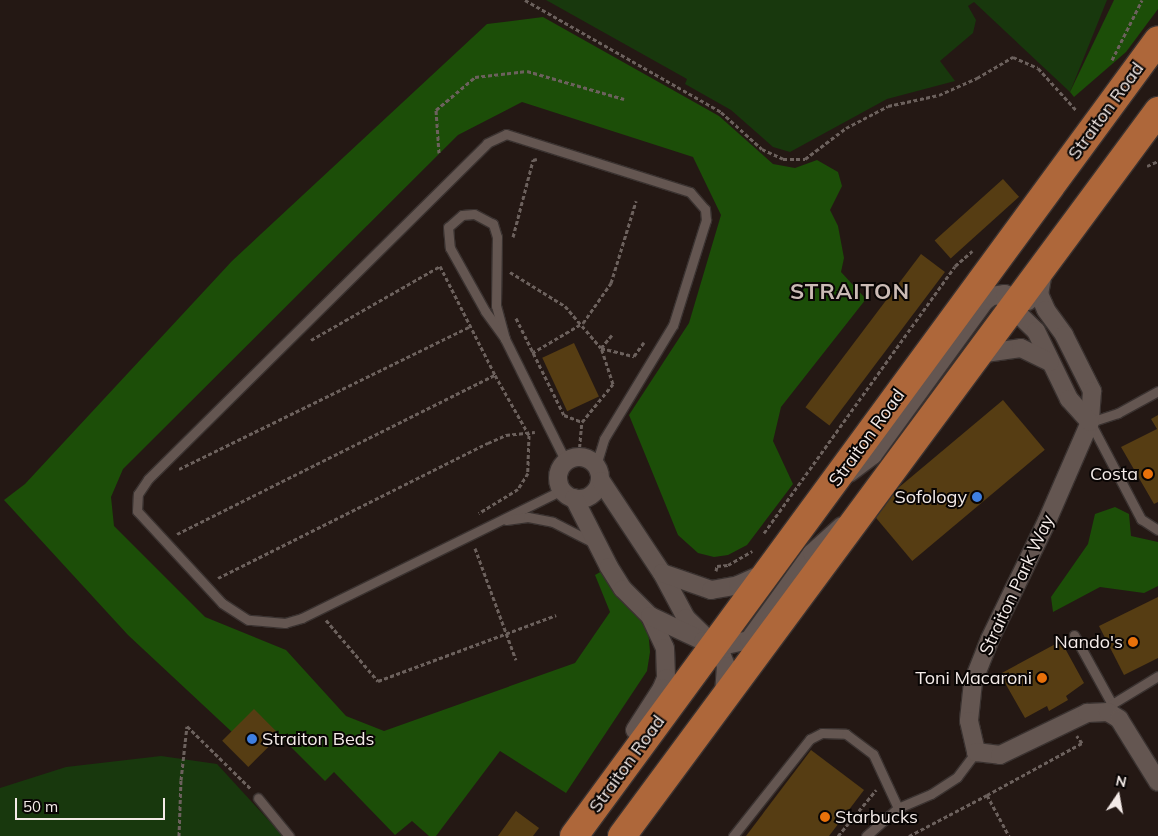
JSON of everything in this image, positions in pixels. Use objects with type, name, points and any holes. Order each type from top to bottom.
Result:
[{"type":"main road","name":"Straiton Road","points":[[574,836],[714,643],[833,485],[988,252],[1094,126],[1158,40]]},
{"type":"main road","points":[[622,836],[978,354],[1010,301],[1047,262],[1158,111]]},
{"type":"street","points":[[988,252],[994,287],[1010,301],[1036,331],[1069,399],[1090,422]]},
{"type":"street","name":"Straiton Park Way","points":[[976,752],[969,721],[973,682],[1090,422],[1092,391],[1064,335],[1046,310],[1039,294],[1047,262]]},
{"type":"street","points":[[833,485],[873,455],[985,301],[1010,301],[1046,310]]},
{"type":"street","points":[[978,354],[1021,348],[1050,362]]},
{"type":"street","points":[[724,698],[726,666],[714,643],[686,618],[662,573],[599,473],[572,459],[559,474],[568,494],[624,589],[650,616],[688,636],[714,643],[739,644],[749,640],[823,540],[865,508]]},
{"type":"street","points":[[568,494],[592,495],[599,473]]},
{"type":"street","points":[[662,573],[711,590],[738,585],[770,571]]},
{"type":"street","points":[[602,798],[619,751],[659,697],[666,678],[665,648],[650,616]]},
{"type":"street","points":[[976,752],[1000,755],[1087,713],[1110,708],[1119,719],[1158,782]]},
{"type":"lane","points":[[568,494],[499,520],[302,618],[285,623],[248,620],[222,603],[207,584],[163,541],[137,511],[138,494],[165,463],[497,136],[517,135],[670,185],[690,192],[706,209],[706,220],[673,325],[604,439],[599,473]]},
{"type":"lane","points":[[505,339],[496,306],[497,237],[493,224],[474,214],[462,215],[448,227],[450,248],[505,339],[548,426],[572,459]]},
{"type":"lane","points":[[1158,391],[1118,413],[1090,422],[1141,519],[1158,530]]},
{"type":"lane","points":[[499,520],[528,517],[552,522],[571,529],[598,547]]},
{"type":"lane","points":[[1074,635],[1110,708],[1158,676]]},
{"type":"lane","points":[[733,836],[810,739],[822,733],[846,734],[873,754],[898,808]]},
{"type":"lane","points":[[866,836],[898,808],[931,794],[957,777],[976,752]]},
{"type":"lane","points":[[258,798],[289,836]]},
{"type":"path","points":[[525,0],[721,112],[762,150],[783,160],[805,159],[846,128],[888,106],[939,95],[977,78],[1013,57],[1038,68],[1094,126]]},
{"type":"path","points":[[439,154],[436,110],[475,77],[527,72],[624,99]]},
{"type":"path","points":[[512,244],[514,225],[533,160],[542,158]]},
{"type":"path","points":[[532,353],[583,323],[611,282],[636,201]]},
{"type":"path","points":[[762,537],[955,266],[988,252]]},
{"type":"path","points":[[510,262],[510,280]]},
{"type":"path","points":[[284,346],[291,351],[440,266],[495,375],[529,435],[528,474],[518,489],[472,517]]},
{"type":"path","points":[[509,272],[520,275],[566,304],[601,348],[613,384],[582,422],[572,459]]},
{"type":"path","points":[[513,312],[564,415],[582,422]]},
{"type":"path","points":[[165,463],[179,469],[471,326]]},
{"type":"path","points":[[601,348],[612,335]]},
{"type":"path","points":[[601,348],[634,356],[645,340]]},
{"type":"path","points":[[163,541],[495,375]]},
{"type":"path","points":[[207,584],[488,442],[506,435],[529,435],[548,426]]},
{"type":"path","points":[[473,544],[516,660]]},
{"type":"path","points":[[711,590],[717,566],[728,565],[751,552],[756,544]]},
{"type":"path","points":[[321,613],[378,680],[556,615]]},
{"type":"path","points":[[909,836],[1082,743],[1069,723]]},
{"type":"path","points":[[179,836],[187,726],[242,777],[258,798]]},
{"type":"path","points":[[838,836],[872,792],[887,785]]},
{"type":"path","points":[[987,795],[1009,836]]},
{"type":"green space","points":[[546,0],[1107,0],[1070,92],[974,2],[968,6],[976,20],[973,33],[940,61],[955,81],[887,99],[790,152],[773,147],[731,110],[685,84],[687,79]]},
{"type":"green space","points":[[1114,0],[1158,0],[1158,9],[1126,52],[1074,97],[1070,92]]},
{"type":"green space","points":[[543,17],[719,116],[773,164],[795,168],[817,160],[838,172],[842,186],[830,210],[838,226],[844,258],[841,272],[866,299],[781,407],[773,441],[793,484],[747,545],[728,555],[714,557],[698,553],[678,535],[629,415],[689,323],[721,215],[693,157],[522,102],[458,135],[123,469],[111,497],[114,526],[205,617],[286,650],[346,716],[384,731],[575,663],[610,612],[595,575],[602,571],[648,628],[650,652],[647,671],[566,793],[500,751],[436,836],[429,836],[412,821],[395,835],[334,772],[325,781],[254,710],[232,732],[128,635],[4,500],[25,484],[232,261],[487,24]]},
{"type":"green space","points":[[1115,507],[1129,514],[1131,536],[1158,542],[1158,586],[1144,593],[1100,587],[1053,612],[1051,597],[1088,544],[1095,514]]},
{"type":"green space","points":[[161,756],[217,764],[283,836],[0,836],[0,788],[66,767]]},
{"type":"building","points":[[1003,179],[1019,197],[951,258],[935,241]]},
{"type":"building","points":[[921,254],[945,272],[829,425],[805,407]]},
{"type":"building","points":[[574,343],[599,396],[567,411],[542,358]]},
{"type":"building","points":[[1003,400],[1045,450],[912,561],[870,511]]},
{"type":"building","name":"Costa","points":[[1158,415],[1158,502],[1154,504],[1121,447],[1157,429],[1151,419]]},
{"type":"building","name":"Nando's","points":[[1158,597],[1158,658],[1124,675],[1099,626]]},
{"type":"building","name":"Toni Macaroni","points":[[1061,641],[1084,683],[1066,696],[1068,700],[1049,711],[1047,706],[1025,718],[1000,674]]},
{"type":"building","name":"Straiton Beds","points":[[254,709],[280,735],[248,767],[222,741]]},
{"type":"building","points":[[811,750],[864,790],[829,836],[746,836]]},
{"type":"building","points":[[516,811],[539,828],[533,836],[498,836]]},
{"type":"place","name":"Costa","points":[[1148,474]]},
{"type":"place","name":"Sofology","points":[[977,497]]},
{"type":"place","name":"Nando's","points":[[1133,642]]},
{"type":"place","name":"Toni Macaroni","points":[[1042,678]]},
{"type":"place","name":"Straiton Beds","points":[[252,739]]},
{"type":"place","name":"Starbucks","points":[[825,817]]},
{"type":"district","name":"STRAITON","points":[[850,292]]}]
